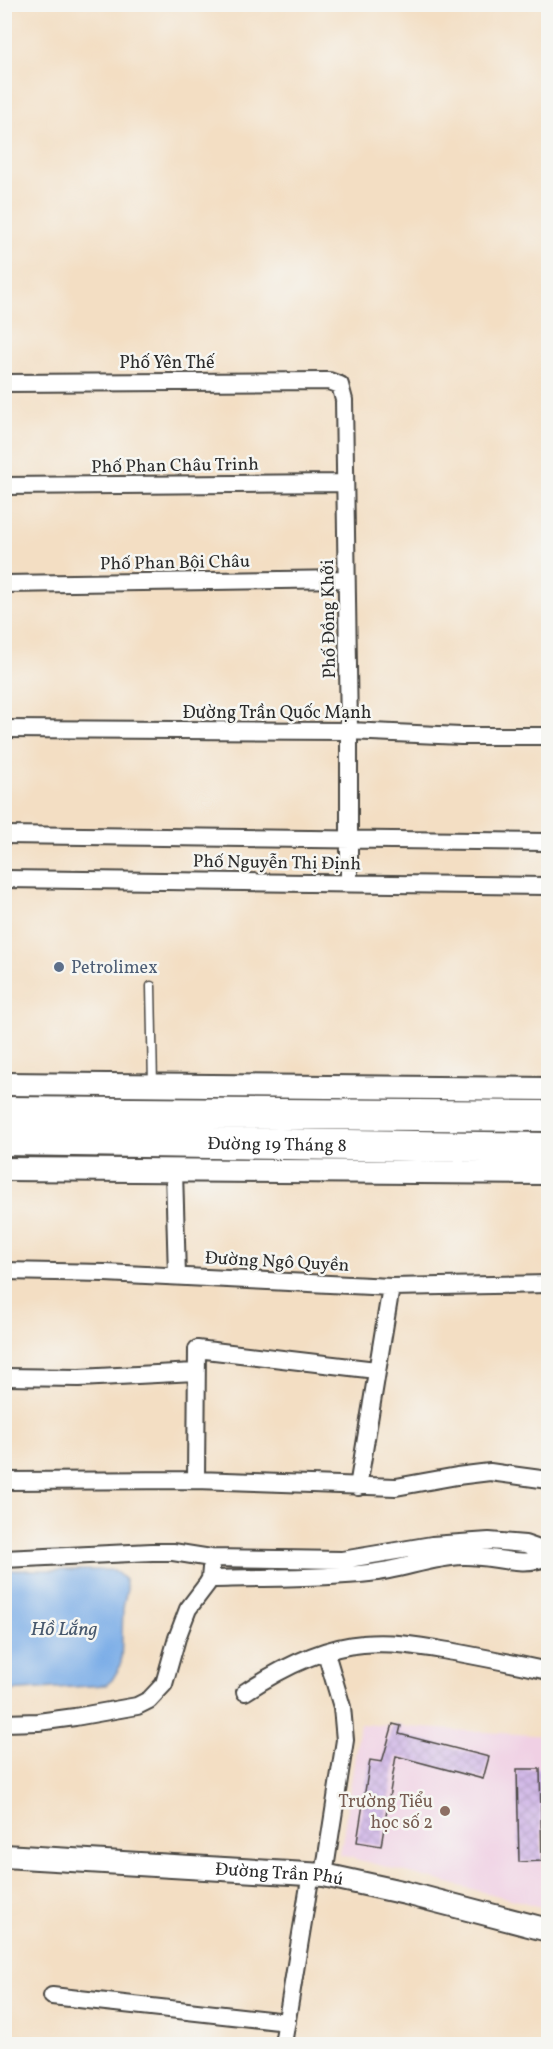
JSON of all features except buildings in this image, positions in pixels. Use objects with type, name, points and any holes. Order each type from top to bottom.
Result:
[{"type":"highway","name":"Đường 19 Tháng 8","points":[[4,1112],[549,1116]]},
{"type":"highway","name":"Đường 19 Tháng 8","points":[[4,1140],[549,1148]]},
{"type":"street","name":"Phố Yên Thế","points":[[4,383],[329,381],[340,385],[344,399]]},
{"type":"street","name":"Phố Đồng Khởi","points":[[344,399],[350,731],[349,882]]},
{"type":"street","name":"Phố Phan Châu Trinh","points":[[4,486],[345,483]]},
{"type":"street","name":"Phố Phan Bội Châu","points":[[4,584],[346,579]]},
{"type":"street","name":"Đường Trần Quốc Mạnh","points":[[4,729],[350,731],[461,736],[549,736]]},
{"type":"street","name":"Phố Nguyễn Thị Định","points":[[4,835],[549,842]]},
{"type":"street","name":"Phố Nguyễn Thị Định","points":[[4,879],[549,886]]},
{"type":"street","points":[[4,1084],[549,1089]]},
{"type":"street","name":"Đường 19 Tháng 8","points":[[4,1169],[549,1173]]},
{"type":"street","points":[[174,1171],[177,1276]]},
{"type":"street","name":"Đường Ngô Quyền","points":[[4,1271],[177,1276],[391,1287],[549,1284]]},
{"type":"street","points":[[358,1487],[391,1287]]},
{"type":"street","points":[[196,1480],[195,1372],[197,1349],[376,1370]]},
{"type":"street","points":[[4,1377],[103,1378],[195,1372]]},
{"type":"street","points":[[4,1481],[196,1480],[396,1487],[490,1472],[549,1480]]},
{"type":"street","points":[[4,1559],[172,1552],[211,1558],[342,1560],[365,1558],[432,1545],[489,1541],[525,1544],[549,1555]]},
{"type":"street","points":[[210,1579],[369,1573],[464,1556],[526,1562],[549,1555]]},
{"type":"street","points":[[4,1723],[38,1722],[75,1717],[137,1706],[148,1700],[164,1684],[188,1609],[210,1579],[211,1558]]},
{"type":"street","points":[[245,1692],[284,1669],[326,1653],[361,1644],[400,1644],[549,1671]]},
{"type":"street","points":[[283,2044],[345,1740],[342,1707],[326,1653]]},
{"type":"street","name":"Đường Trần Phú","points":[[4,1856],[317,1874],[406,1893],[549,1930]]},
{"type":"street","points":[[52,1996],[287,2022]]},
{"type":"lane","points":[[151,986],[153,1086]]},
{"type":"shaded area","name":"Trường Tiểu học số 2","points":[[360,1724],[548,1736],[548,1765],[544,1766],[542,1907],[340,1855]]},
{"type":"water","name":"Hồ Lắng","points":[[5,1570],[114,1570],[125,1580],[127,1589],[123,1608],[121,1665],[112,1680],[106,1685],[5,1691]]},
{"type":"place","name":"Petrolimex","points":[[59,967]]},
{"type":"place","name":"Trường Tiểu học số 2","points":[[445,1811]]}]
